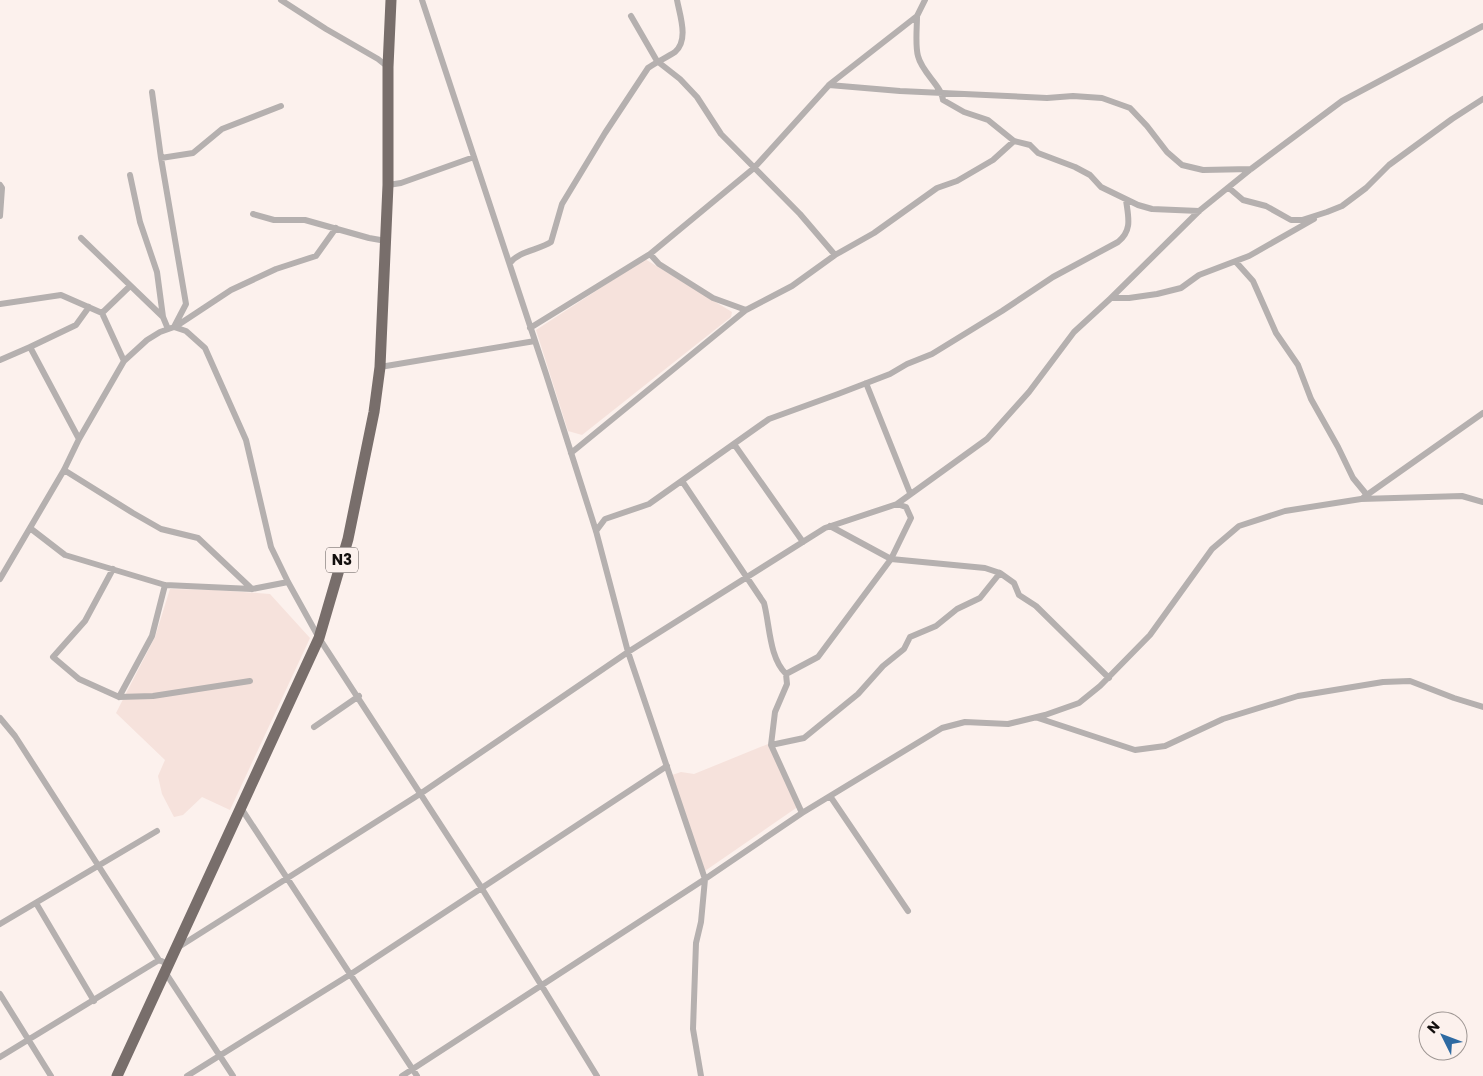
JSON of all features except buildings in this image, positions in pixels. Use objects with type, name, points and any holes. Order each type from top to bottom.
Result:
[{"type":"highway","name":"N3","points":[[117,1076],[164,965],[177,948],[319,638],[348,538],[369,435],[380,367],[388,185],[390,0]]},
{"type":"street","points":[[280,0],[388,66]]},
{"type":"street","points":[[422,0],[510,263],[596,532],[628,652],[705,879],[696,943],[693,1020],[701,1076]]},
{"type":"street","points":[[510,263],[514,258],[545,247],[551,242],[562,204],[605,133],[648,68],[677,50],[683,38],[677,0]]},
{"type":"street","points":[[530,328],[650,254],[754,168],[829,85],[917,16],[925,0]]},
{"type":"street","points":[[631,16],[657,61],[680,79],[697,97],[721,134],[800,214],[835,255]]},
{"type":"street","points":[[917,16],[918,56],[927,75],[943,93],[943,100],[964,112],[988,120],[1014,141],[1030,145],[1038,152],[1090,175],[1101,188],[1126,200],[1152,209],[1199,211]]},
{"type":"street","points":[[177,948],[420,794],[628,652],[803,542],[830,526],[897,504],[987,439],[1029,392],[1074,332],[1112,298],[1199,211],[1251,169],[1342,101],[1483,26]]},
{"type":"street","points":[[829,85],[1047,98],[1073,96],[1102,98],[1130,108],[1167,152],[1182,165],[1203,170],[1251,169]]},
{"type":"street","points":[[152,92],[161,158],[186,304],[171,328]]},
{"type":"street","points":[[1229,188],[1243,200],[1266,206],[1291,220],[1302,220],[1327,212],[1342,206],[1366,188],[1389,165],[1483,99]]},
{"type":"street","points":[[161,158],[193,152],[222,129],[281,106]]},
{"type":"street","points":[[571,453],[746,310],[792,286],[835,255],[874,233],[937,188],[957,181],[993,160],[1014,141]]},
{"type":"street","points":[[388,185],[401,183],[474,157]]},
{"type":"street","points":[[130,175],[140,222],[157,272],[163,317]]},
{"type":"street","points":[[0,185],[2,188],[0,216]]},
{"type":"street","points":[[596,532],[605,519],[649,504],[769,419],[866,384],[932,354],[1053,277],[1118,242],[1125,236],[1129,222],[1126,200]]},
{"type":"street","points":[[1112,298],[1129,298],[1157,294],[1181,288],[1199,276],[1236,262],[1327,212]]},
{"type":"street","points":[[253,214],[274,220],[305,220],[386,241]]},
{"type":"street","points":[[0,579],[64,470],[79,438],[124,361],[146,340],[171,328],[231,290],[276,269],[316,256],[336,228]]},
{"type":"street","points":[[81,238],[163,317],[171,328],[186,331],[205,348],[246,440],[271,547],[288,582],[319,638],[359,696],[481,887],[597,1076]]},
{"type":"street","points":[[650,254],[659,264],[713,298],[746,310]]},
{"type":"street","points":[[1236,262],[1253,281],[1276,334],[1298,365],[1310,399],[1338,446],[1353,478],[1368,495]]},
{"type":"street","points":[[102,312],[130,286]]},
{"type":"street","points":[[0,304],[61,295],[102,312],[124,361]]},
{"type":"street","points":[[0,360],[76,325],[89,307]]},
{"type":"street","points":[[380,367],[535,341]]},
{"type":"street","points":[[30,347],[79,438]]},
{"type":"street","points":[[866,384],[910,493]]},
{"type":"street","points":[[1361,499],[1483,412]]},
{"type":"street","points":[[734,444],[803,542]]},
{"type":"street","points":[[64,470],[161,528],[198,538],[252,589]]},
{"type":"street","points":[[682,480],[764,603],[769,621],[771,644],[778,667],[786,674],[787,684],[775,712],[771,746],[802,813]]},
{"type":"street","points":[[402,1076],[705,879],[802,813],[942,728],[965,722],[1008,724],[1037,717],[1079,703],[1109,678],[1150,635],[1212,549],[1239,526],[1285,511],[1361,499],[1462,496],[1483,502]]},
{"type":"street","points":[[786,674],[818,657],[891,559],[911,518],[906,507],[897,504]]},
{"type":"street","points":[[830,526],[891,559],[985,568],[1000,573],[1014,583],[1019,595],[1036,606],[1109,678]]},
{"type":"street","points":[[30,528],[64,555],[165,585],[252,589],[288,582]]},
{"type":"street","points":[[113,569],[85,621],[53,657],[79,679],[120,697],[153,696],[250,681]]},
{"type":"street","points":[[771,746],[804,738],[858,694],[883,666],[904,649],[910,636],[936,626],[957,609],[980,598],[1000,573]]},
{"type":"street","points":[[120,697],[152,636],[165,585]]},
{"type":"street","points":[[1037,717],[1135,750],[1165,746],[1223,719],[1298,696],[1383,682],[1410,681],[1483,707]]},
{"type":"street","points":[[314,727],[359,696]]},
{"type":"street","points":[[0,718],[15,736],[164,965],[233,1076]]},
{"type":"street","points":[[187,1076],[351,974],[667,766]]},
{"type":"street","points":[[830,796],[908,911]]},
{"type":"street","points":[[241,808],[417,1076]]},
{"type":"street","points":[[0,924],[157,831]]},
{"type":"street","points":[[36,903],[94,1000]]},
{"type":"street","points":[[0,1057],[94,1000],[164,965]]},
{"type":"street","points":[[0,994],[51,1076]]},
{"type":"shaded area","points":[[645,259],[732,312],[731,317],[582,435],[568,431],[536,330]]},
{"type":"shaded area","points":[[170,589],[270,594],[310,638],[230,810],[202,797],[183,815],[174,817],[162,794],[158,776],[165,760],[116,713],[155,637]]},
{"type":"shaded area","points":[[768,744],[799,806],[702,873],[672,775],[681,772],[694,774]]}]
